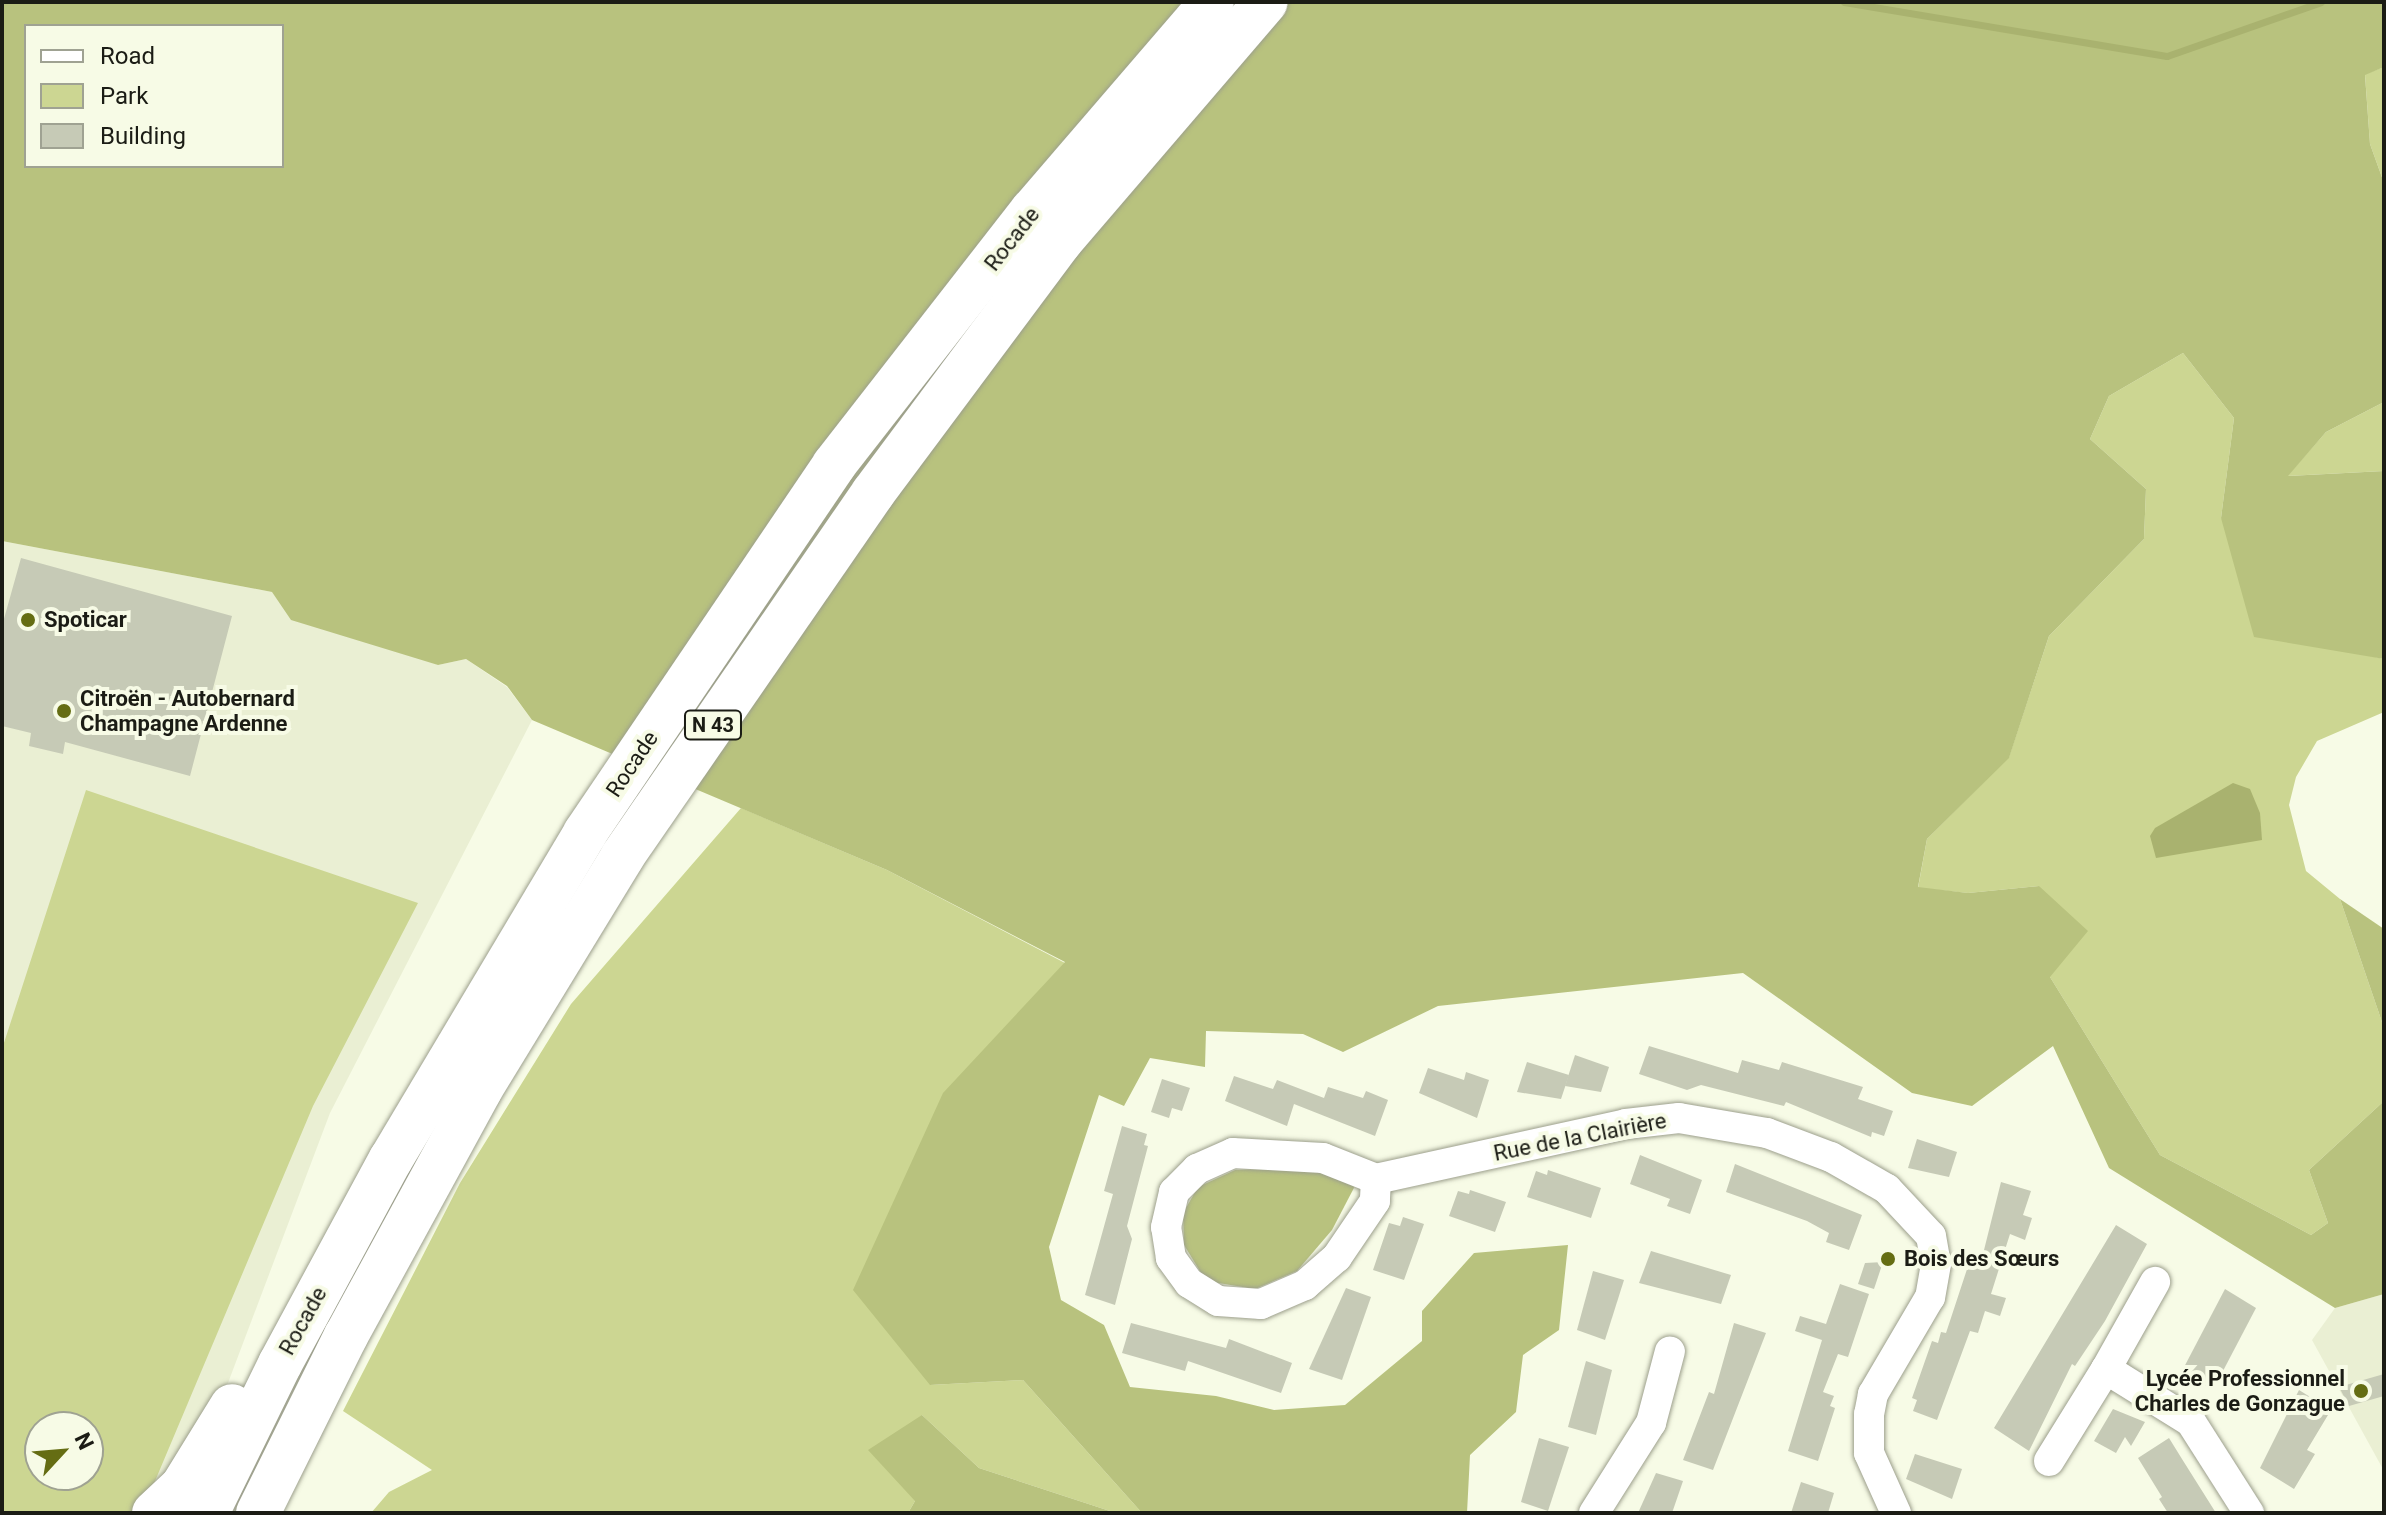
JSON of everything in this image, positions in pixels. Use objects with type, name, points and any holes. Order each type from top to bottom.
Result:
[{"type":"highway","name":"Rocade","points":[[207,1513],[280,1364],[391,1159],[585,833],[834,465],[1032,211],[1212,2]]},
{"type":"highway","name":"N 43","points":[[258,1513],[346,1336],[480,1090],[622,857],[873,493],[1060,242],[1266,2]]},
{"type":"highway","points":[[154,1513],[182,1487],[305,1287],[391,1159]]},
{"type":"highway","points":[[277,1513],[346,1336]]},
{"type":"street","name":"Rue de la Clairière","points":[[1376,1179],[1626,1124],[1679,1118],[1767,1133],[1831,1157],[1887,1189],[1931,1236],[1936,1264],[1930,1297],[1873,1394],[1869,1414],[1869,1453],[1896,1513]]},
{"type":"street","points":[[1233,1153],[1323,1158],[1376,1179],[1375,1201],[1337,1257],[1305,1285],[1261,1304],[1218,1301],[1189,1283],[1171,1258],[1166,1227],[1174,1192],[1197,1169],[1233,1153]]},
{"type":"street","points":[[2049,1461],[2155,1282]]},
{"type":"street","points":[[1594,1513],[1651,1423],[1670,1351]]},
{"type":"street","points":[[2106,1369],[2191,1422],[2249,1513]]},
{"type":"shaded area","points":[[2,2],[2384,2],[2384,67],[2365,75],[2370,144],[2384,183],[2384,402],[2326,432],[2288,476],[2384,471],[2384,659],[2254,637],[2221,518],[2234,418],[2183,353],[2109,396],[2090,439],[2146,489],[2144,539],[2049,636],[2009,758],[1927,839],[1918,887],[1968,893],[2039,886],[2088,931],[2050,977],[2160,1155],[2311,1235],[2328,1223],[2309,1170],[2384,1101],[2384,1294],[2335,1308],[2109,1168],[2053,1046],[1972,1106],[1912,1093],[1743,973],[1438,1006],[1343,1052],[1303,1034],[1206,1031],[1205,1067],[1150,1058],[1124,1106],[1099,1095],[1049,1247],[1061,1300],[1104,1325],[1130,1387],[1216,1396],[1274,1410],[1345,1405],[1422,1341],[1422,1311],[1474,1253],[1568,1245],[1559,1330],[1523,1355],[1516,1412],[1470,1455],[1467,1513],[1142,1513],[1023,1380],[930,1385],[853,1290],[943,1093],[1065,962],[887,870],[532,720],[507,686],[466,659],[438,665],[291,620],[272,592],[2,541]]},
{"type":"shaded area","points":[[2,541],[272,592],[438,665],[466,659],[507,687],[532,720],[330,1113],[214,1420],[165,1513],[2,1513]]},
{"type":"shaded area","points":[[2233,783],[2250,789],[2260,813],[2262,840],[2156,858],[2150,836],[2155,828]]},
{"type":"shaded area","points":[[2340,899],[2384,929],[2384,1028]]},
{"type":"shaded area","points":[[1311,1167],[1356,1184],[1332,1230],[1297,1271],[1255,1289],[1206,1281],[1184,1245],[1183,1213],[1198,1187],[1235,1170]]},
{"type":"shaded area","name":"Lycée Professionnel Charles de Gonzague","points":[[2384,1294],[2384,1471],[2312,1340],[2335,1308]]},
{"type":"shaded area","points":[[922,1415],[979,1468],[1116,1513],[908,1513],[915,1501],[868,1450]]},
{"type":"green space","points":[[2384,67],[2384,183],[2370,144],[2365,74]]},
{"type":"green space","points":[[2183,353],[2234,418],[2221,518],[2362,654],[2384,659],[2384,712],[2317,741],[2296,777],[2289,805],[2306,871],[2340,899],[2384,1028],[2384,1101],[2309,1170],[2328,1223],[2311,1235],[2160,1155],[2050,977],[2039,886],[1968,893],[1918,888],[1927,839],[2009,757],[2049,636],[2144,539],[2146,489],[2090,439],[2109,396]]},
{"type":"green space","points":[[2384,402],[2384,471],[2287,476],[2326,432]]},
{"type":"green space","points":[[86,790],[418,903],[313,1106],[142,1512],[2,1513],[2,1049]]},
{"type":"green space","points":[[741,808],[887,870],[1065,963],[950,1087],[930,1385],[1023,1380],[1142,1513],[1116,1513],[979,1468],[922,1415],[915,1501],[908,1513],[371,1513],[389,1492],[432,1470],[343,1411],[460,1183],[571,1004]]},
{"type":"building","points":[[21,558],[232,616],[190,776],[65,742],[63,754],[29,746],[31,733],[2,726],[2,626]]},
{"type":"building","points":[[1649,1046],[1738,1073],[1742,1060],[1779,1070],[1782,1062],[1863,1087],[1858,1099],[1893,1111],[1884,1136],[1872,1132],[1871,1137],[1786,1102],[1784,1106],[1701,1085],[1687,1090],[1639,1074]]},
{"type":"building","points":[[1575,1055],[1609,1067],[1601,1092],[1565,1086]]},
{"type":"building","points":[[1527,1062],[1569,1075],[1561,1099],[1517,1092]]},
{"type":"building","points":[[1428,1068],[1464,1080],[1466,1072],[1489,1080],[1477,1118],[1419,1093]]},
{"type":"building","points":[[1234,1076],[1273,1089],[1277,1080],[1324,1098],[1328,1087],[1363,1098],[1366,1091],[1388,1100],[1375,1136],[1294,1104],[1287,1126],[1225,1101]]},
{"type":"building","points":[[1162,1079],[1190,1088],[1182,1111],[1172,1108],[1169,1118],[1151,1112]]},
{"type":"building","points":[[1122,1126],[1147,1134],[1144,1145],[1148,1146],[1127,1226],[1132,1239],[1115,1305],[1085,1295],[1113,1194],[1104,1191]]},
{"type":"building","points":[[1917,1139],[1957,1152],[1949,1177],[1908,1168]]},
{"type":"building","points":[[1640,1155],[1702,1180],[1690,1214],[1667,1206],[1670,1199],[1630,1184]]},
{"type":"building","points":[[1735,1164],[1862,1215],[1849,1250],[1826,1242],[1829,1233],[1807,1221],[1726,1192]]},
{"type":"building","points":[[1548,1170],[1601,1188],[1591,1218],[1527,1197],[1536,1171],[1547,1175]]},
{"type":"building","points":[[2001,1182],[2031,1191],[2023,1215],[2032,1218],[2025,1240],[2010,1234],[1991,1294],[2006,1298],[2000,1316],[1985,1311],[1978,1333],[1970,1331],[1937,1420],[1913,1411],[1917,1400],[1912,1398],[1932,1341],[1938,1343],[1941,1332],[1946,1333],[1973,1251],[1983,1254]]},
{"type":"building","points":[[1470,1190],[1506,1202],[1495,1232],[1449,1216],[1458,1191],[1469,1194]]},
{"type":"building","points":[[1403,1217],[1424,1224],[1404,1280],[1373,1270],[1389,1223],[1400,1226]]},
{"type":"building","points":[[2116,1225],[2147,1244],[2105,1321],[2075,1366],[2072,1364],[2029,1451],[1994,1428]]},
{"type":"building","points":[[1651,1251],[1731,1275],[1721,1304],[1639,1283]]},
{"type":"building","points":[[1883,1262],[1874,1289],[1858,1284],[1865,1263]]},
{"type":"building","points":[[1593,1271],[1624,1280],[1605,1340],[1577,1330]]},
{"type":"building","points":[[1840,1284],[1869,1294],[1848,1357],[1838,1354],[1823,1392],[1834,1396],[1830,1406],[1835,1408],[1818,1461],[1788,1451],[1822,1340],[1795,1331],[1800,1316],[1826,1324]]},
{"type":"building","points":[[1346,1288],[1371,1297],[1342,1380],[1309,1369]]},
{"type":"building","points":[[2225,1289],[2256,1308],[2213,1390],[2182,1371]]},
{"type":"building","points":[[1131,1323],[1226,1348],[1229,1339],[1292,1363],[1281,1393],[1188,1361],[1185,1371],[1122,1353]]},
{"type":"building","points":[[1734,1323],[1766,1333],[1713,1470],[1683,1460],[1709,1392],[1714,1394]]},
{"type":"building","points":[[1586,1361],[1612,1370],[1596,1435],[1568,1427]]},
{"type":"building","points":[[2384,1374],[2384,1396],[2349,1406],[2339,1387]]},
{"type":"building","points":[[2299,1390],[2331,1410],[2307,1450],[2315,1454],[2294,1489],[2260,1468]]},
{"type":"building","points":[[2113,1409],[2145,1422],[2131,1446],[2125,1437],[2116,1453],[2094,1441]]},
{"type":"building","points":[[1539,1438],[1569,1447],[1548,1511],[1521,1502]]},
{"type":"building","points":[[2169,1438],[2216,1513],[2168,1513],[2159,1499],[2162,1497],[2138,1458]]},
{"type":"building","points":[[1915,1454],[1962,1469],[1952,1499],[1906,1479]]},
{"type":"building","points":[[1656,1473],[1683,1481],[1672,1513],[1638,1513]]},
{"type":"building","points":[[1801,1482],[1834,1493],[1828,1513],[1791,1513]]},
{"type":"waterway","points":[[1844,2],[2167,56],[2321,2]]},
{"type":"place","name":"Spoticar","points":[[28,620]]},
{"type":"place","name":"Citroën - Autobernard Champagne Ardenne","points":[[64,711]]},
{"type":"place","name":"Bois des Sœurs","points":[[1888,1259]]},
{"type":"place","name":"Lycée Professionnel Charles de Gonzague","points":[[2361,1391]]}]
